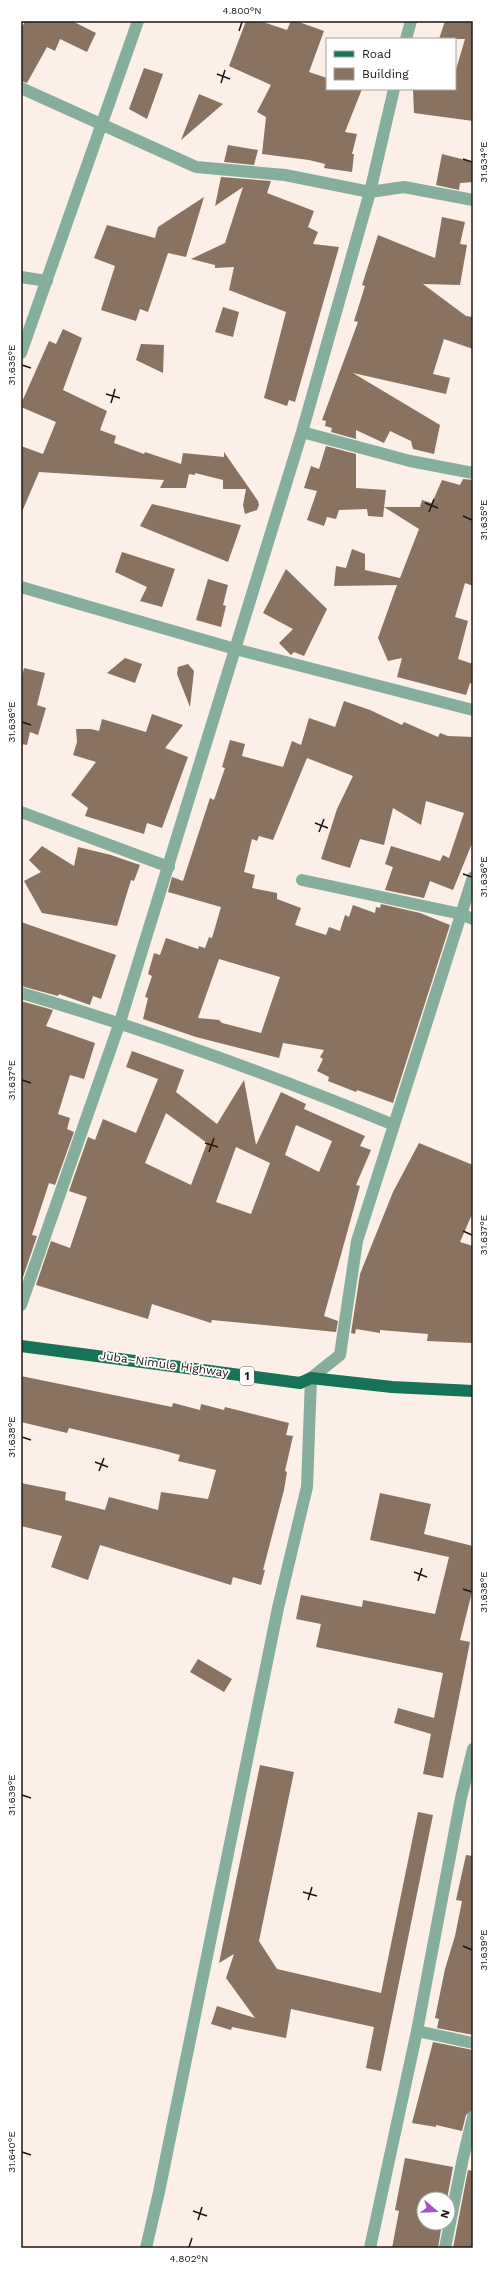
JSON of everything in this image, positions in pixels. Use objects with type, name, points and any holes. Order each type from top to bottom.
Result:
[{"type":"main road","name":"Juba–Nimule Highway","points":[[21,1346],[300,1383],[311,1378],[392,1387],[473,1391]]},
{"type":"street","points":[[21,354],[138,21]]},
{"type":"street","points":[[406,38],[411,21]]},
{"type":"street","points":[[21,88],[196,167],[285,175],[370,192],[404,187],[473,200]]},
{"type":"street","points":[[21,1305],[120,1022],[169,867],[302,432],[370,192],[394,90]]},
{"type":"street","points":[[21,277],[47,281]]},
{"type":"street","points":[[302,432],[410,461],[473,473]]},
{"type":"street","points":[[21,587],[235,649],[473,710]]},
{"type":"street","points":[[21,812],[169,867]]},
{"type":"street","points":[[146,2248],[159,2192],[278,1608],[307,1487],[311,1378],[340,1355],[357,1241],[473,877]]},
{"type":"street","points":[[302,880],[461,914],[473,919]]},
{"type":"street","points":[[21,993],[120,1022],[302,1088],[394,1125]]},
{"type":"street","points":[[370,2248],[417,2031],[461,1798],[473,1749]]},
{"type":"street","points":[[417,2031],[473,2043]]},
{"type":"street","points":[[445,2248],[473,2116]]},
{"type":"building","points":[[25,21],[72,21],[96,33],[87,52],[60,39],[55,51],[47,47],[27,83],[21,81],[21,30]]},
{"type":"building","points":[[246,21],[260,21],[287,30],[291,21],[296,21],[324,31],[309,72],[326,78],[326,90],[362,90],[345,132],[357,134],[352,154],[354,154],[352,172],[324,168],[325,164],[309,160],[262,154],[266,117],[257,112],[271,85],[229,66]]},
{"type":"building","points":[[445,21],[473,21],[473,121],[414,113],[413,90],[456,90],[456,70],[465,39],[439,38]]},
{"type":"building","points":[[144,68],[163,74],[147,119],[129,109]]},
{"type":"building","points":[[199,94],[223,104],[181,140]]},
{"type":"building","points":[[228,145],[258,150],[254,165],[224,162]]},
{"type":"building","points":[[442,154],[473,162],[473,182],[460,183],[459,190],[436,185]]},
{"type":"building","points":[[221,177],[271,181],[267,193],[314,211],[308,227],[318,232],[313,244],[339,247],[295,402],[289,400],[287,406],[264,398],[286,312],[229,290],[234,267],[215,268],[215,265],[191,259],[225,243],[243,187],[215,206]]},
{"type":"building","points":[[204,197],[186,257],[168,253],[148,312],[140,309],[136,321],[101,310],[115,266],[94,258],[107,225],[155,238],[158,227]]},
{"type":"building","points":[[442,217],[465,222],[460,244],[467,245],[460,285],[423,284],[466,316],[473,317],[473,349],[444,339],[433,374],[450,378],[446,394],[353,373],[440,425],[434,454],[413,449],[411,441],[390,431],[384,443],[356,430],[356,439],[331,432],[332,428],[325,426],[326,421],[322,420],[358,322],[354,321],[365,286],[362,285],[378,235],[435,258]]},
{"type":"building","points":[[223,307],[239,312],[233,337],[215,332]]},
{"type":"building","points":[[63,329],[82,338],[63,390],[107,411],[100,430],[116,436],[114,443],[144,454],[145,452],[181,464],[183,453],[224,457],[224,452],[258,501],[259,505],[257,510],[245,514],[243,505],[246,489],[223,489],[223,480],[195,473],[195,475],[189,474],[186,488],[160,488],[164,480],[39,472],[21,514],[21,446],[43,454],[56,422],[21,407],[21,404],[49,341],[56,344]]},
{"type":"building","points":[[141,344],[164,345],[163,373],[136,360]]},
{"type":"building","points":[[326,446],[356,454],[356,488],[386,490],[383,517],[368,516],[367,509],[339,510],[336,519],[327,517],[324,526],[307,520],[317,491],[304,488],[311,466],[319,469]]},
{"type":"building","points":[[463,479],[473,480],[473,586],[465,583],[455,617],[468,621],[458,659],[473,664],[473,684],[470,683],[466,695],[397,677],[402,658],[388,661],[378,638],[397,585],[334,586],[336,566],[346,568],[352,549],[365,554],[365,570],[400,578],[419,529],[384,507],[420,507],[422,500],[432,503],[442,480],[460,485]]},
{"type":"building","points":[[152,504],[241,525],[228,562],[140,526]]},
{"type":"building","points":[[122,552],[175,569],[162,607],[140,601],[147,587],[115,572]]},
{"type":"building","points":[[286,569],[327,609],[304,656],[294,652],[291,655],[279,643],[293,629],[263,613]]},
{"type":"building","points":[[208,579],[228,585],[223,605],[226,606],[221,627],[196,620]]},
{"type":"building","points":[[125,658],[142,664],[135,683],[107,673]]},
{"type":"building","points":[[188,664],[194,671],[190,707],[177,674],[178,667]]},
{"type":"building","points":[[24,668],[45,673],[37,705],[46,708],[38,735],[30,732],[27,745],[21,744],[21,679]]},
{"type":"building","points":[[344,701],[370,710],[402,725],[404,722],[438,737],[440,733],[448,736],[473,737],[473,841],[453,890],[430,881],[424,898],[385,890],[393,867],[385,864],[391,846],[440,861],[443,855],[449,858],[464,813],[426,801],[421,825],[393,808],[384,845],[360,839],[350,868],[321,859],[337,809],[353,776],[307,758],[273,840],[259,836],[257,841],[252,839],[244,872],[255,875],[252,888],[277,893],[277,899],[301,908],[295,925],[326,935],[329,927],[340,931],[345,915],[349,917],[353,905],[375,913],[376,907],[380,908],[381,904],[420,913],[450,925],[393,1103],[357,1090],[356,1092],[328,1081],[329,1077],[317,1071],[323,1059],[320,1057],[324,1050],[283,1043],[279,1058],[196,1037],[143,1019],[148,998],[145,997],[152,976],[148,974],[154,953],[160,955],[166,938],[198,949],[199,946],[205,948],[209,937],[212,938],[221,907],[168,892],[172,877],[183,881],[210,798],[214,800],[225,768],[222,767],[230,740],[245,744],[242,756],[283,767],[292,741],[301,745],[309,718],[335,727]],"holes":[[[219,959],[280,977],[261,1033],[222,1023],[219,1020],[198,1018]]]},
{"type":"building","points":[[152,714],[183,725],[165,748],[188,757],[162,828],[147,823],[144,834],[85,816],[88,808],[71,795],[96,762],[73,755],[77,742],[76,729],[91,729],[99,731],[102,719],[146,732]]},
{"type":"building","points":[[42,846],[74,866],[78,847],[111,855],[140,865],[134,881],[131,880],[117,926],[42,913],[24,881],[41,872],[29,860]]},
{"type":"building","points":[[21,922],[116,955],[101,999],[93,996],[90,1005],[59,994],[58,996],[21,986]]},
{"type":"building","points":[[21,1001],[53,1010],[46,1026],[95,1043],[84,1079],[70,1075],[58,1114],[70,1118],[67,1129],[74,1132],[55,1185],[49,1183],[32,1235],[37,1236],[22,1280]]},
{"type":"building","points":[[132,1051],[184,1070],[176,1092],[217,1124],[244,1080],[256,1145],[281,1092],[306,1104],[304,1109],[365,1136],[360,1146],[371,1150],[356,1185],[360,1186],[324,1316],[338,1321],[336,1332],[212,1320],[211,1323],[152,1304],[148,1319],[36,1285],[51,1241],[70,1248],[87,1197],[69,1191],[88,1137],[95,1140],[103,1119],[136,1133],[158,1079],[126,1067]],"holes":[[[166,1113],[207,1143],[191,1185],[145,1163]],[[296,1125],[332,1141],[319,1172],[285,1155]],[[236,1147],[270,1163],[251,1214],[216,1202]]]},
{"type":"building","points":[[419,1143],[473,1165],[473,1212],[460,1242],[473,1246],[473,1343],[427,1341],[428,1334],[380,1330],[380,1333],[356,1329],[355,1334],[351,1333],[360,1274],[393,1192]]},
{"type":"building","points":[[21,1376],[172,1407],[173,1403],[200,1410],[201,1404],[224,1410],[225,1407],[289,1423],[286,1435],[293,1436],[285,1471],[287,1472],[284,1490],[263,1570],[265,1570],[261,1585],[233,1577],[231,1585],[100,1545],[88,1580],[51,1567],[62,1536],[21,1526],[21,1483],[66,1492],[65,1500],[105,1510],[109,1497],[158,1510],[161,1492],[208,1499],[216,1470],[178,1461],[180,1455],[162,1450],[69,1428],[67,1433],[21,1422]]},
{"type":"building","points":[[380,1493],[431,1504],[424,1534],[473,1546],[473,1588],[460,1640],[470,1642],[443,1778],[423,1774],[431,1734],[394,1723],[398,1708],[434,1718],[443,1673],[316,1647],[321,1624],[296,1619],[301,1595],[362,1607],[363,1600],[435,1614],[449,1557],[370,1540]]},
{"type":"building","points":[[198,1659],[232,1679],[224,1692],[190,1672]]},
{"type":"building","points":[[260,1765],[294,1772],[259,1941],[277,1969],[381,1993],[418,1812],[433,1815],[381,2071],[366,2068],[374,2027],[291,2009],[286,2038],[232,2027],[231,2030],[211,2024],[217,2006],[255,2018],[226,1978],[234,1954],[219,1963]]},
{"type":"building","points":[[466,1855],[473,1856],[473,2035],[437,2028],[439,2019],[435,2018],[445,1969],[455,1936],[462,1901],[456,1900]]},
{"type":"building","points":[[433,2042],[473,2050],[473,2110],[466,2115],[462,2131],[436,2125],[436,2127],[412,2123]]},
{"type":"building","points":[[405,2158],[453,2167],[448,2191],[416,2191],[416,2231],[441,2231],[438,2248],[392,2248],[399,2211],[395,2210]]},
{"type":"building","points":[[468,2170],[473,2171],[473,2248],[453,2248]]}]
